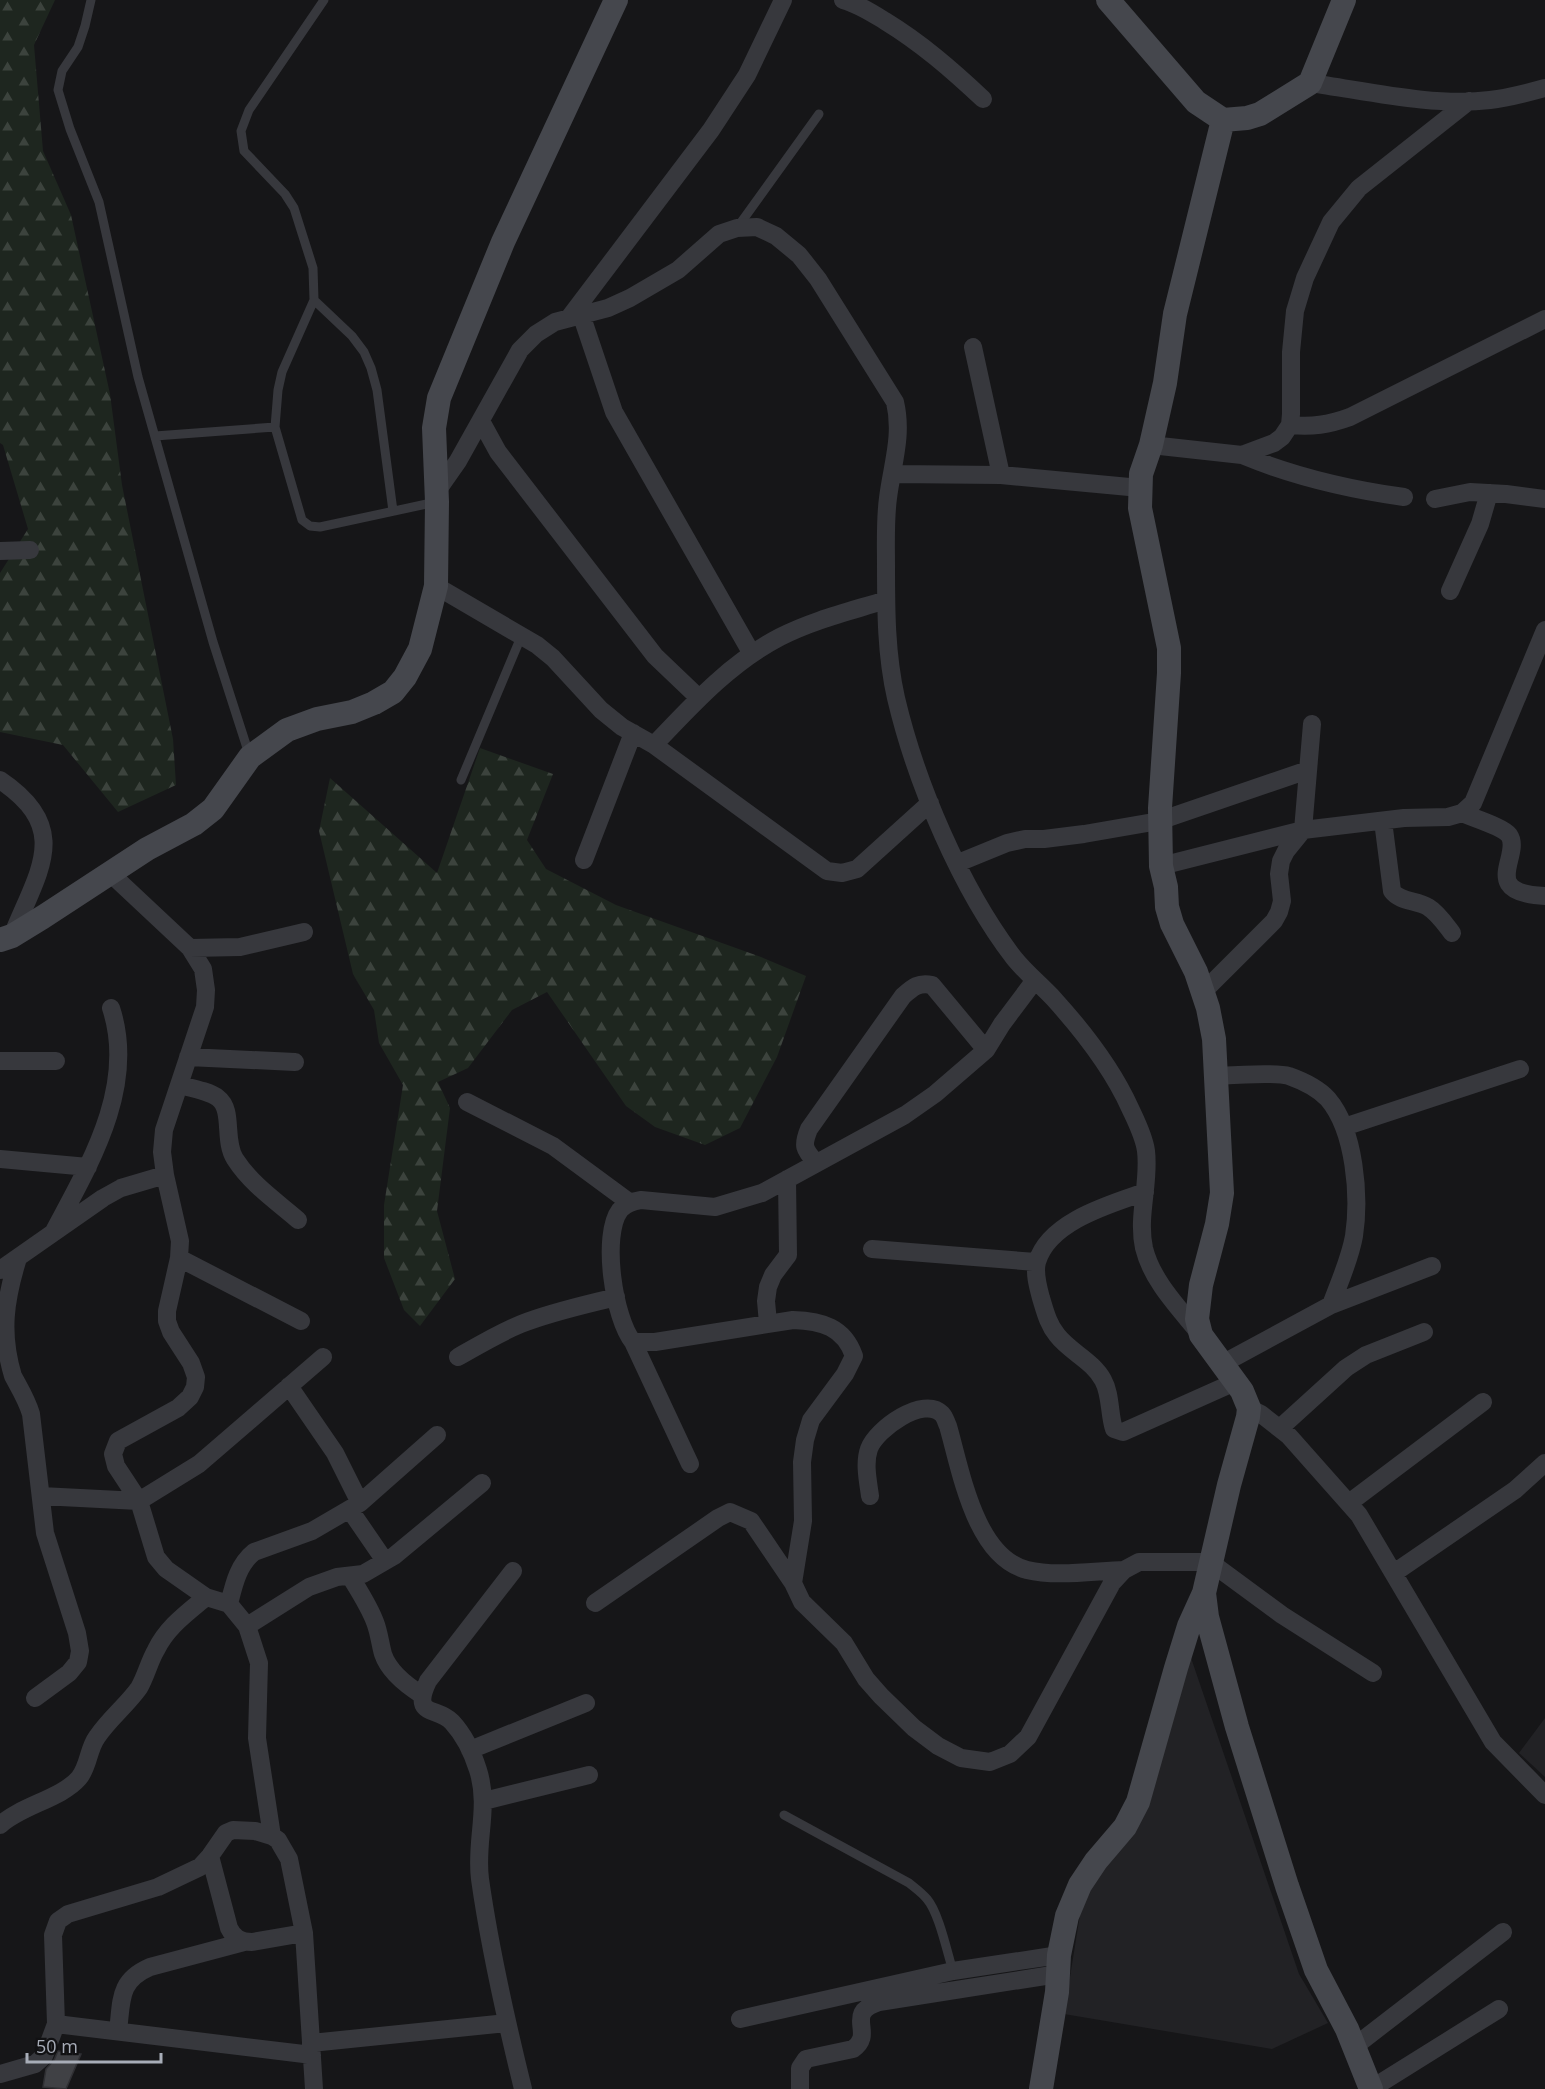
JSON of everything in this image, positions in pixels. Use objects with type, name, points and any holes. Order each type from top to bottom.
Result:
[{"type":"street","points":[[6,938],[147,849],[194,824],[213,809],[250,757],[287,730],[317,719],[352,712],[374,703],[393,692],[405,677],[420,649],[436,586],[437,496],[434,428],[439,398],[503,242],[616,0]]},
{"type":"street","points":[[575,316],[711,130],[747,75],[783,0]]},
{"type":"street","points":[[843,0],[867,10],[914,39],[945,63],[983,99]]},
{"type":"street","points":[[1108,0],[1196,102],[1223,120],[1247,118],[1260,114],[1310,83],[1338,4]]},
{"type":"street","points":[[1310,83],[1416,99],[1469,101],[1490,100],[1543,88]]},
{"type":"street","points":[[1242,455],[1274,443],[1282,437],[1290,425],[1291,352],[1295,311],[1305,278],[1331,222],[1359,188],[1469,101]]},
{"type":"street","points":[[1201,1335],[1197,1319],[1201,1285],[1217,1224],[1222,1193],[1214,1039],[1196,972],[1172,924],[1167,908],[1166,887],[1161,866],[1160,820],[1169,648],[1140,508],[1140,488],[1141,474],[1151,445],[1165,383],[1175,314],[1223,120]]},
{"type":"street","points":[[437,496],[520,350],[536,334],[555,322],[608,308],[646,289],[678,270],[719,234],[737,228],[757,227],[776,236],[799,255],[818,279],[895,402],[899,418],[899,435],[886,519],[888,660],[897,700],[930,803],[986,917],[1016,960],[1055,1000],[1094,1047],[1120,1087],[1139,1127],[1146,1150],[1142,1227],[1144,1248],[1151,1267],[1167,1292],[1242,1390],[1249,1408],[1246,1430],[1229,1485],[1204,1593],[1189,1626],[1179,1657],[1138,1802],[1125,1827],[1095,1861],[1080,1885],[1067,1916],[1053,2023],[1041,2089]]},
{"type":"street","points":[[575,316],[614,412],[752,654]]},
{"type":"street","points":[[1290,425],[1311,427],[1330,425],[1350,417],[1545,319]]},
{"type":"street","points":[[973,347],[1001,475]]},
{"type":"street","points":[[481,421],[498,452],[648,647],[699,698]]},
{"type":"street","points":[[1151,445],[1242,455],[1296,475],[1374,493],[1404,497]]},
{"type":"street","points":[[893,474],[1001,475],[1140,488]]},
{"type":"street","points":[[1435,499],[1470,492],[1545,499]]},
{"type":"street","points":[[1450,591],[1480,524],[1489,493]]},
{"type":"street","points":[[0,551],[30,550]]},
{"type":"street","points":[[436,586],[537,645],[553,658],[601,710],[654,745],[827,871],[842,873],[857,869],[930,803]]},
{"type":"street","points":[[654,745],[699,698],[752,654],[782,636],[886,600]]},
{"type":"street","points":[[1161,866],[1303,830],[1383,821],[1448,817],[1462,813],[1473,803],[1545,630]]},
{"type":"street","points":[[1203,992],[1274,921],[1279,912],[1282,901],[1279,874],[1281,861],[1303,830],[1312,724]]},
{"type":"street","points":[[584,860],[633,733]]},
{"type":"street","points":[[958,863],[1007,843],[1025,839],[1084,834],[1160,820],[1308,770]]},
{"type":"street","points":[[0,780],[28,802],[40,819],[45,839],[44,860],[6,938]]},
{"type":"street","points":[[1462,813],[1504,831],[1510,836],[1512,843],[1506,871],[1508,880],[1513,888],[1521,893],[1545,896]]},
{"type":"street","points":[[1383,821],[1392,891],[1396,897],[1426,906],[1436,913],[1452,933]]},
{"type":"street","points":[[118,868],[196,948],[203,969],[206,990],[205,1007],[164,1130],[162,1152],[180,1241],[167,1321],[171,1332],[191,1363],[196,1377],[195,1387],[190,1397],[178,1408],[118,1441],[113,1454],[116,1466],[139,1501],[156,1557],[166,1569],[206,1598],[229,1604],[247,1626],[259,1663],[257,1738],[272,1836]]},
{"type":"street","points":[[196,948],[224,948],[258,944],[304,932]]},
{"type":"street","points":[[690,1464],[622,1323],[611,1264],[612,1235],[619,1210],[629,1202],[651,1201],[715,1207],[762,1193],[905,1115],[935,1094],[986,1050],[1002,1024],[1035,980]]},
{"type":"street","points":[[816,1163],[805,1150],[805,1139],[809,1129],[903,996],[913,987],[922,982],[932,985],[986,1050]]},
{"type":"street","points":[[52,1233],[100,1140],[118,1076],[119,1049],[111,1008]]},
{"type":"street","points":[[189,1057],[295,1062]]},
{"type":"street","points":[[0,1060],[56,1061]]},
{"type":"street","points":[[1344,1127],[1520,1069]]},
{"type":"street","points":[[1216,1076],[1286,1075],[1309,1084],[1328,1099],[1344,1127],[1353,1164],[1356,1190],[1354,1237],[1331,1305]]},
{"type":"street","points":[[179,1085],[217,1097],[225,1105],[229,1144],[233,1156],[254,1182],[298,1220]]},
{"type":"street","points":[[467,1102],[553,1146],[629,1202]]},
{"type":"street","points":[[0,1159],[88,1167]]},
{"type":"street","points":[[0,1270],[84,1210],[121,1188],[165,1175]]},
{"type":"street","points":[[768,1323],[766,1301],[768,1287],[773,1275],[788,1255],[787,1179]]},
{"type":"street","points":[[1145,1192],[1081,1216],[1057,1233],[1036,1262],[1037,1283],[1050,1325],[1059,1338],[1103,1380],[1113,1429],[1123,1432],[1144,1425],[1229,1373],[1331,1305],[1432,1266]]},
{"type":"street","points":[[872,1249],[1036,1262]]},
{"type":"street","points":[[18,1258],[3,1305],[1,1322],[5,1355],[31,1414],[45,1533],[77,1633],[80,1651],[78,1662],[69,1673],[35,1698]]},
{"type":"street","points":[[179,1258],[301,1321]]},
{"type":"street","points":[[458,1357],[522,1323],[616,1298]]},
{"type":"street","points":[[633,1342],[655,1342],[793,1320],[814,1321],[834,1328],[850,1344],[854,1356],[845,1374],[811,1420],[805,1440],[802,1462],[803,1521],[793,1583]]},
{"type":"street","points":[[1280,1428],[1346,1368],[1366,1355],[1424,1332]]},
{"type":"street","points":[[41,1496],[139,1501],[199,1464],[323,1358]]},
{"type":"street","points":[[289,1386],[335,1454],[355,1506],[385,1562]]},
{"type":"street","points":[[1349,1503],[1483,1402]]},
{"type":"street","points":[[1249,1408],[1280,1428],[1311,1458],[1349,1503],[1369,1531],[1493,1742],[1545,1795]]},
{"type":"street","points":[[870,1496],[866,1468],[868,1451],[874,1438],[884,1427],[901,1416],[925,1409],[936,1410],[942,1414],[948,1426],[975,1518],[997,1553],[1013,1565],[1044,1573],[1124,1570]]},
{"type":"street","points":[[229,1604],[241,1566],[254,1552],[312,1531],[355,1506],[437,1435]]},
{"type":"street","points":[[1394,1573],[1515,1490],[1545,1463]]},
{"type":"street","points":[[247,1626],[309,1587],[322,1581],[363,1574],[385,1562],[482,1482]]},
{"type":"street","points":[[595,1603],[730,1512],[751,1521],[793,1583],[802,1602],[844,1643],[866,1679],[914,1728],[938,1746],[962,1758],[990,1762],[1010,1755],[1028,1737],[1112,1583],[1124,1570],[1139,1562],[1210,1562],[1282,1615],[1373,1673]]},
{"type":"street","points":[[513,1571],[428,1682],[422,1695],[427,1710],[450,1720],[470,1750],[478,1770],[484,1801],[479,1859],[480,1877],[494,1963],[523,2089]]},
{"type":"street","points":[[350,1576],[371,1612],[388,1664],[406,1684],[422,1695]]},
{"type":"street","points":[[1204,1593],[1207,1617],[1228,1694],[1287,1886],[1316,1970],[1355,2046],[1371,2089],[1499,2009]]},
{"type":"street","points":[[0,1825],[20,1810],[68,1788],[78,1780],[85,1770],[95,1738],[129,1701],[141,1684],[164,1636],[176,1621],[206,1598]]},
{"type":"street","points":[[470,1750],[586,1703]]},
{"type":"street","points":[[484,1801],[589,1775]]},
{"type":"street","points":[[0,2074],[34,2064],[44,2056],[56,2024],[53,1935],[58,1921],[68,1914],[158,1887],[200,1867],[226,1833],[232,1830],[272,1836],[278,1840],[289,1859],[304,1933],[314,2089]]},
{"type":"street","points":[[210,1856],[229,1928],[234,1937],[244,1942]]},
{"type":"street","points":[[1355,2046],[1503,1932]]},
{"type":"street","points":[[118,2031],[124,1990],[128,1980],[137,1972],[244,1942],[304,1933]]},
{"type":"street","points":[[740,2019],[953,1971],[1059,1964]]},
{"type":"street","points":[[800,2089],[800,2068],[806,2059],[853,2049],[859,2044],[862,2037],[862,2011],[866,2006],[1059,1964]]},
{"type":"street","points":[[56,2024],[312,2049],[507,2023]]},
{"type":"lane","points":[[92,0],[78,47],[62,71],[58,90],[70,129],[99,202],[129,340],[155,436],[209,631],[250,757]]},
{"type":"lane","points":[[324,0],[249,111],[241,132],[244,151],[285,194],[294,208],[313,268],[314,300],[282,372],[275,428],[302,520],[310,526],[320,527],[393,511],[437,496]]},
{"type":"lane","points":[[737,228],[819,114]]},
{"type":"lane","points":[[314,300],[352,336],[364,352],[371,368],[377,390],[393,511]]},
{"type":"lane","points":[[155,436],[275,428]]},
{"type":"lane","points":[[461,780],[521,637]]},
{"type":"lane","points":[[784,1815],[909,1883],[921,1893],[928,1900],[934,1913],[953,1971]]},
{"type":"shaded area","points":[[1189,1652],[1299,1974],[1328,2023],[1272,2049],[1064,2014],[1084,1890],[1134,1835]]},
{"type":"shaded area","points":[[1545,1718],[1545,1777],[1519,1753]]},
{"type":"green space","points":[[0,0],[55,0],[34,45],[43,151],[71,215],[110,394],[122,485],[173,739],[176,785],[118,812],[63,745],[0,732],[0,573],[28,529],[3,445],[0,443]]},
{"type":"green space","points":[[480,748],[553,774],[527,840],[546,869],[616,905],[761,957],[806,976],[777,1057],[740,1128],[705,1145],[655,1127],[626,1106],[547,992],[512,1010],[468,1068],[438,1082],[450,1108],[437,1211],[455,1279],[420,1326],[404,1310],[384,1258],[384,1205],[403,1085],[379,1043],[374,1010],[353,974],[319,831],[330,778],[437,873]]},
{"type":"building","points":[[58,2051],[81,2054],[66,2089],[43,2087],[46,2069]]}]
